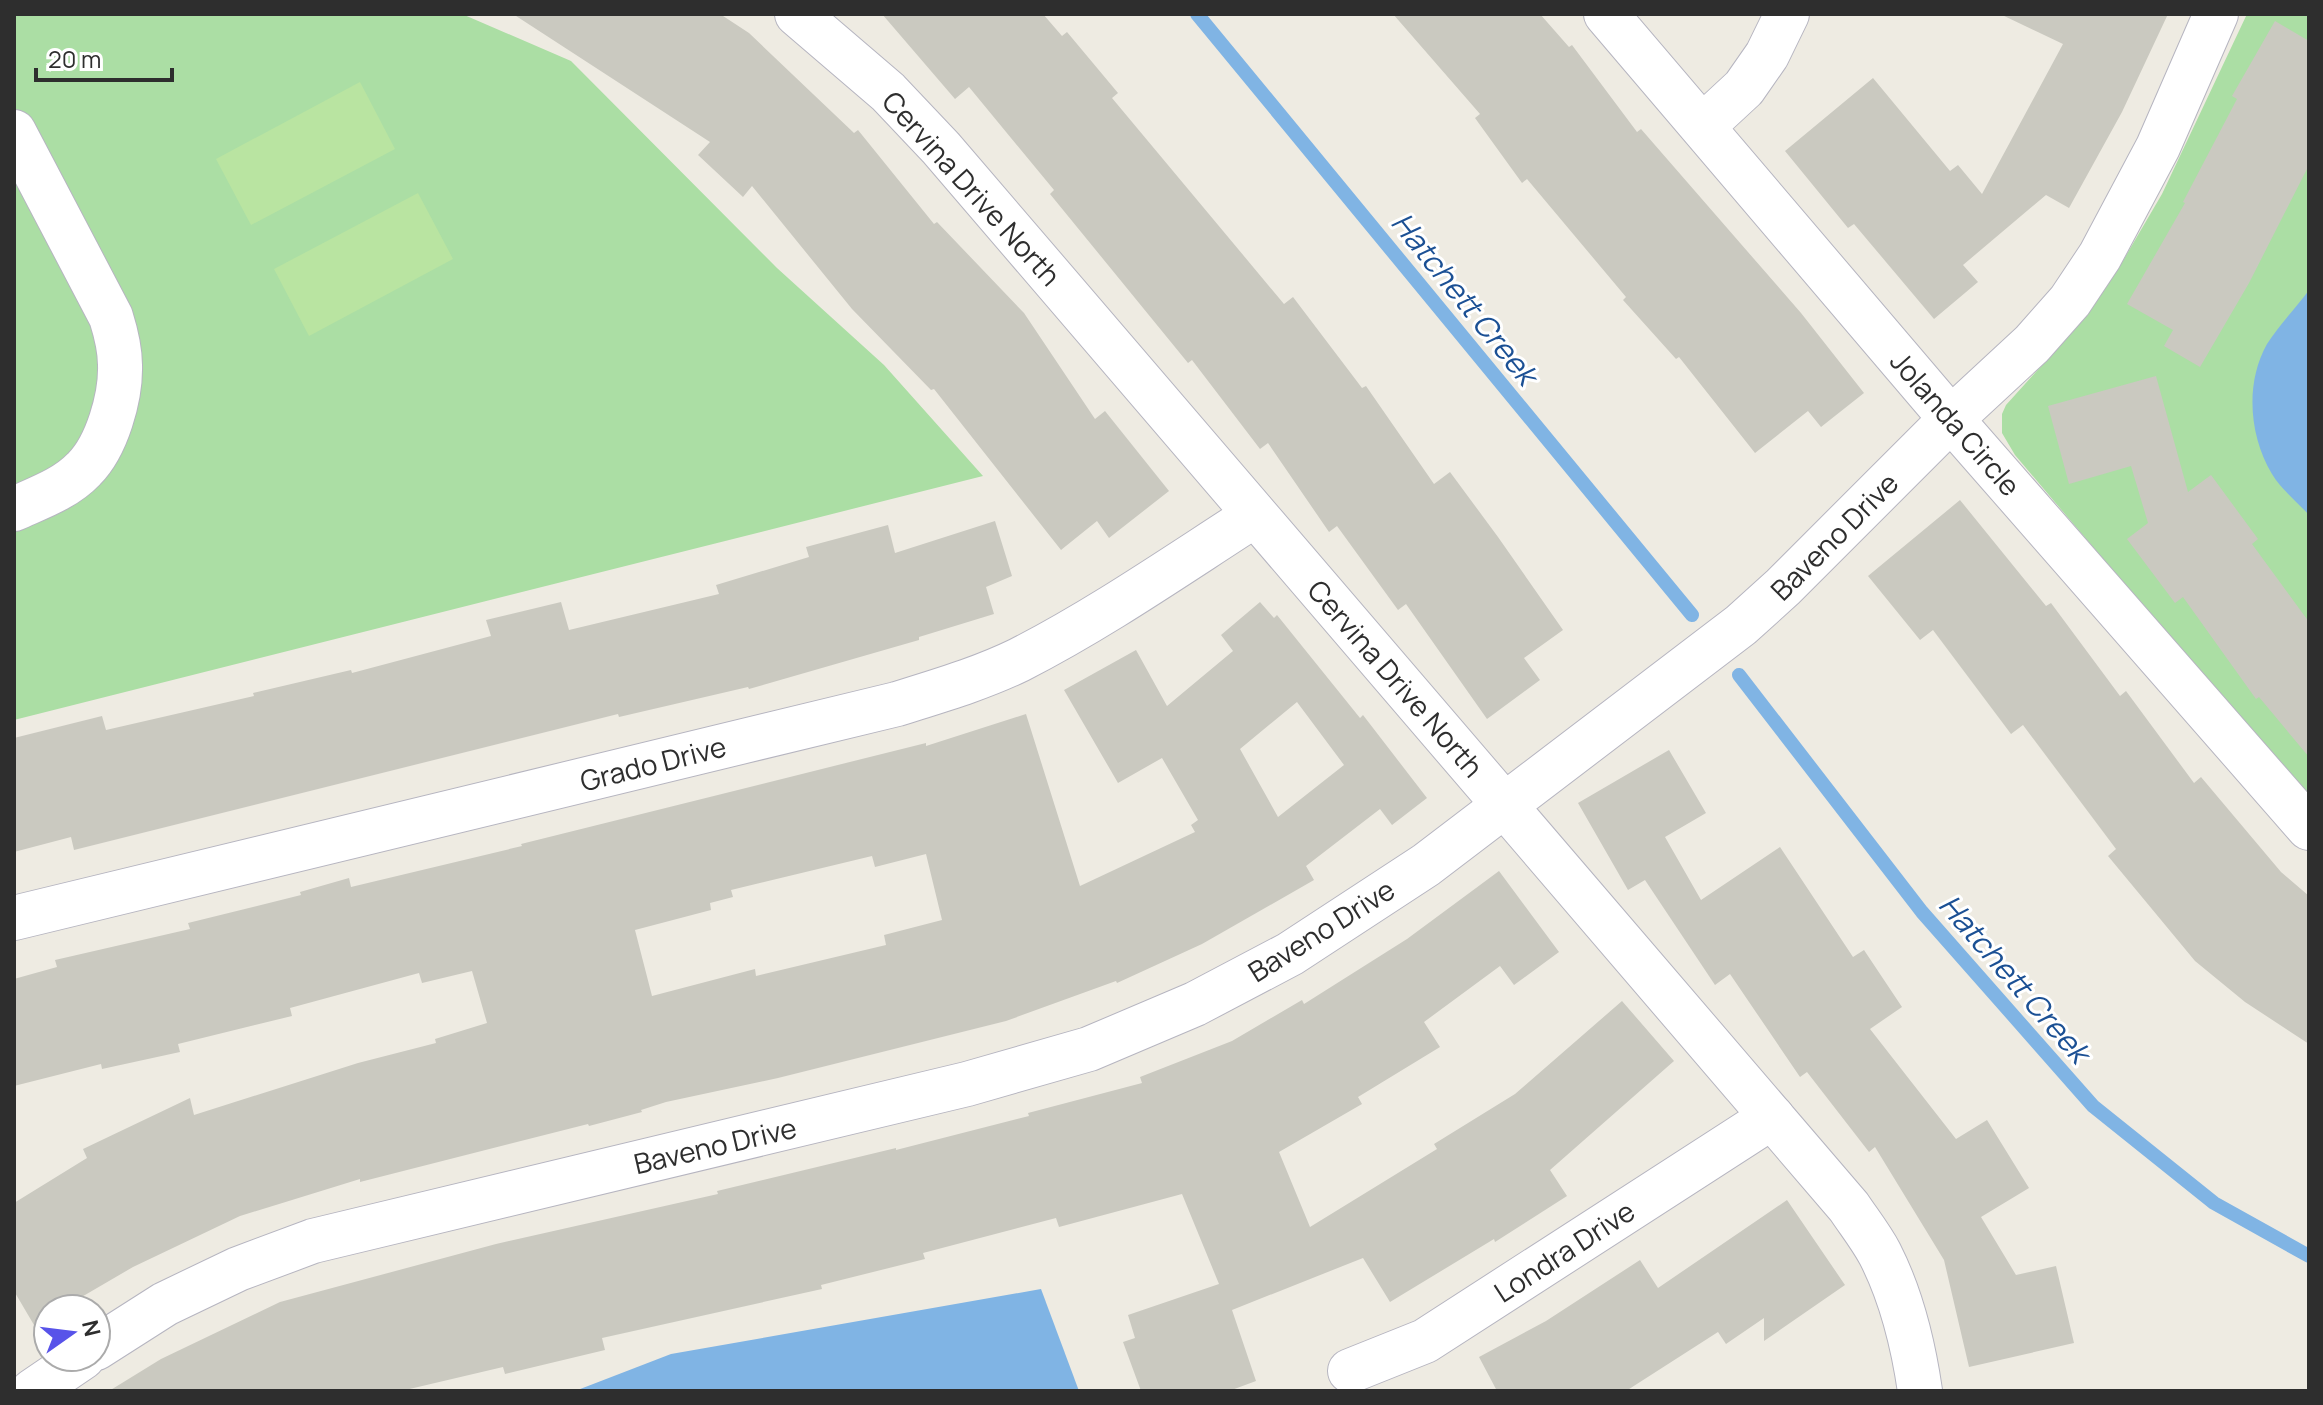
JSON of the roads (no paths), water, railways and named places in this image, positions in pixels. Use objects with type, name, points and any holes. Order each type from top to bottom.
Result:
[{"type":"street","name":"Cervina Drive North","points":[[797,14],[888,92],[941,148],[1849,1207],[1878,1251],[1899,1295],[1913,1347],[1920,1391]]},
{"type":"street","name":"Jolanda Circle","points":[[1606,14],[1951,419],[2309,828]]},
{"type":"street","points":[[1703,126],[1744,88],[1767,55],[1787,14]]},
{"type":"street","name":"Baveno Drive","points":[[112,1338],[165,1304],[238,1269],[313,1241],[967,1084],[1089,1049],[1195,1004],[1290,954],[1426,865],[1741,625],[2032,344],[2070,301],[2100,256],[2158,147],[2216,14]]},
{"type":"street","points":[[14,132],[111,317],[119,341],[121,367],[118,393],[97,452],[84,469],[59,489],[14,509]]},
{"type":"street","name":"Grado Drive","points":[[14,918],[936,692],[1017,661],[1085,623],[1255,515]]},
{"type":"street","name":"Londra Drive","points":[[1350,1371],[1425,1341],[1772,1117]]},
{"type":"street","points":[[33,1391],[59,1373]]},
{"type":"water","points":[[2309,290],[2309,515],[2284,490],[2264,459],[2255,426],[2253,392],[2255,375],[2267,344]]},
{"type":"water","points":[[1041,1289],[1079,1391],[575,1391],[671,1354]]},
{"type":"waterway","name":"Hatchett Creek","points":[[1197,14],[1692,615]]},
{"type":"waterway","name":"Hatchett Creek","points":[[1739,675],[1922,912],[2093,1106],[2214,1203],[2309,1256]]}]
